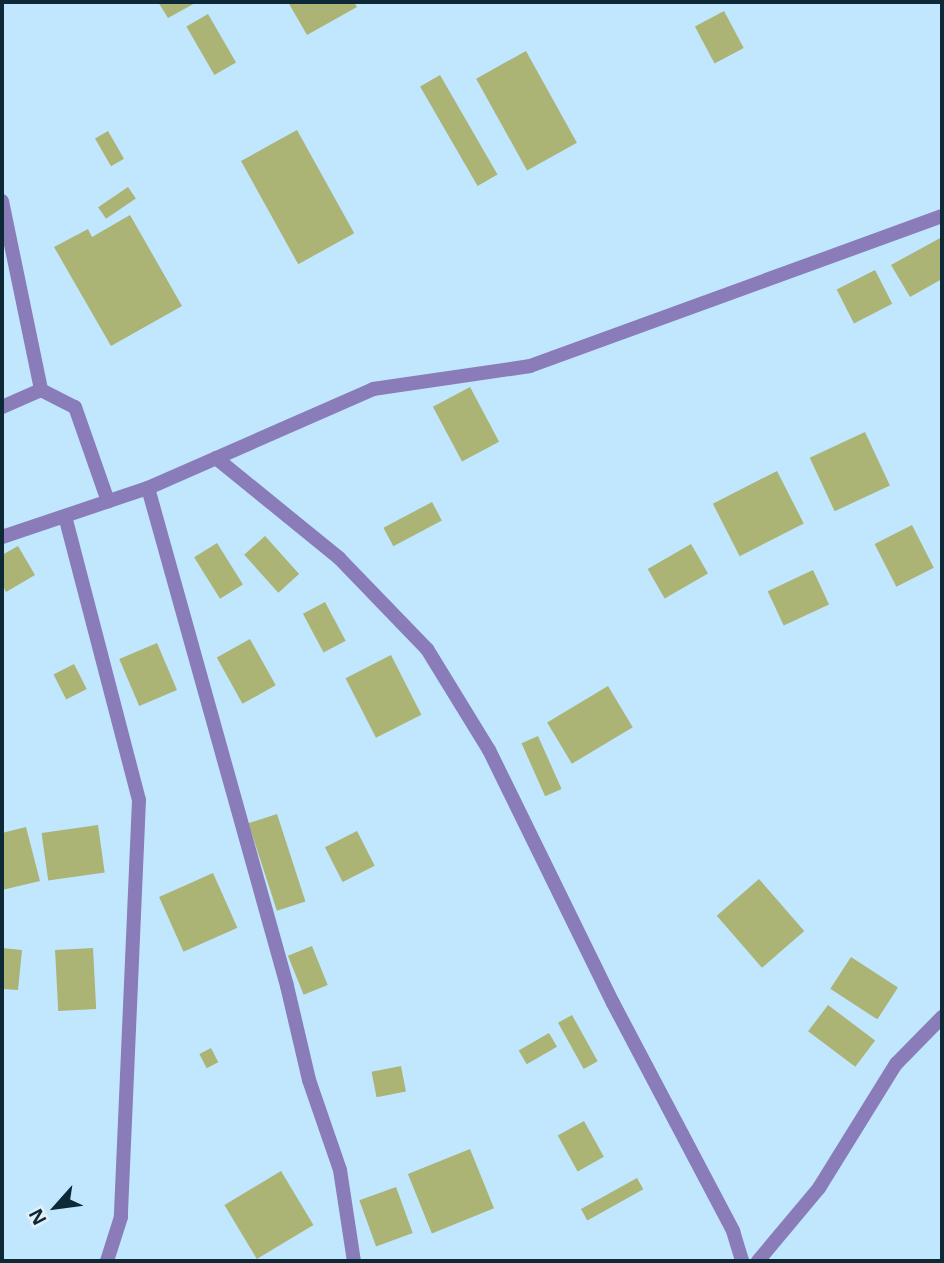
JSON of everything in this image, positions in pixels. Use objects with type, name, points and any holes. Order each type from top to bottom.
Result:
[{"type":"street","points":[[2,201],[41,390]]},
{"type":"street","points":[[2,537],[148,488],[373,389],[530,366],[942,216]]},
{"type":"street","points":[[2,407],[41,390]]},
{"type":"street","points":[[41,390],[75,407],[107,501]]},
{"type":"street","points":[[216,458],[339,558],[427,649],[489,750],[613,1003],[733,1231],[743,1261]]},
{"type":"street","points":[[148,488],[287,986],[309,1080],[340,1170],[354,1261]]},
{"type":"street","points":[[65,516],[139,800],[121,1217],[107,1261]]},
{"type":"street","points":[[758,1261],[819,1188],[896,1064],[942,1017]]},
{"type":"building","points":[[158,2],[197,2],[168,18]]},
{"type":"building","points":[[288,2],[354,2],[357,7],[307,35]]},
{"type":"building","points":[[724,11],[744,48],[715,64],[695,26]]},
{"type":"building","points":[[208,14],[236,62],[214,75],[186,26]]},
{"type":"building","points":[[526,51],[577,143],[527,170],[476,79]]},
{"type":"building","points":[[440,75],[498,175],[478,186],[420,86]]},
{"type":"building","points":[[297,130],[354,233],[298,264],[241,161]]},
{"type":"building","points":[[108,131],[124,159],[111,166],[95,138]]},
{"type":"building","points":[[128,187],[136,199],[106,219],[98,207]]},
{"type":"building","points":[[130,215],[182,306],[111,346],[54,247],[88,229],[92,237]]},
{"type":"building","points":[[942,237],[942,279],[910,297],[891,265]]},
{"type":"building","points":[[875,270],[892,304],[854,323],[837,290]]},
{"type":"building","points":[[470,387],[499,442],[462,461],[433,407]]},
{"type":"building","points":[[865,432],[890,485],[835,511],[810,458]]},
{"type":"building","points":[[777,471],[804,524],[740,556],[713,504]]},
{"type":"building","points":[[432,502],[442,521],[393,546],[383,528]]},
{"type":"building","points":[[912,525],[934,568],[896,587],[875,544]]},
{"type":"building","points":[[265,536],[299,574],[278,593],[244,555]]},
{"type":"building","points":[[217,543],[243,585],[220,599],[194,557]]},
{"type":"building","points":[[691,544],[708,573],[665,598],[648,569]]},
{"type":"building","points":[[18,546],[35,575],[6,592],[2,584],[2,555]]},
{"type":"building","points":[[813,570],[829,604],[784,626],[768,591]]},
{"type":"building","points":[[325,602],[346,641],[324,653],[303,614]]},
{"type":"building","points":[[250,639],[276,685],[242,704],[217,657]]},
{"type":"building","points":[[157,643],[177,690],[139,706],[119,659]]},
{"type":"building","points":[[391,655],[421,715],[376,738],[346,678]]},
{"type":"building","points":[[74,664],[87,689],[66,699],[54,674]]},
{"type":"building","points":[[608,686],[633,727],[572,764],[547,723]]},
{"type":"building","points":[[538,736],[562,789],[545,796],[522,743]]},
{"type":"building","points":[[277,814],[305,901],[277,911],[248,823]]},
{"type":"building","points":[[98,825],[105,873],[48,880],[42,833]]},
{"type":"building","points":[[26,827],[40,881],[2,890],[2,833]]},
{"type":"building","points":[[357,831],[375,866],[343,882],[325,847]]},
{"type":"building","points":[[213,873],[237,928],[184,952],[159,897]]},
{"type":"building","points":[[759,879],[804,931],[762,968],[717,916]]},
{"type":"building","points":[[312,946],[328,985],[304,995],[288,956]]},
{"type":"building","points":[[2,948],[22,950],[18,990],[2,989]]},
{"type":"building","points":[[93,948],[96,1009],[58,1011],[55,950]]},
{"type":"building","points":[[851,957],[898,987],[877,1019],[830,989]]},
{"type":"building","points":[[828,1005],[875,1041],[855,1067],[808,1031]]},
{"type":"building","points":[[572,1015],[598,1061],[584,1069],[558,1023]]},
{"type":"building","points":[[549,1033],[557,1047],[527,1064],[519,1050]]},
{"type":"building","points":[[211,1048],[218,1062],[207,1068],[199,1054]]},
{"type":"building","points":[[401,1066],[406,1092],[377,1097],[372,1072]]},
{"type":"building","points":[[584,1121],[604,1157],[578,1171],[558,1136]]},
{"type":"building","points":[[470,1149],[494,1208],[432,1233],[408,1174]]},
{"type":"building","points":[[281,1171],[313,1225],[257,1259],[224,1205]]},
{"type":"building","points":[[637,1178],[643,1189],[587,1220],[581,1209]]},
{"type":"building","points":[[396,1187],[413,1233],[376,1246],[359,1200]]}]
